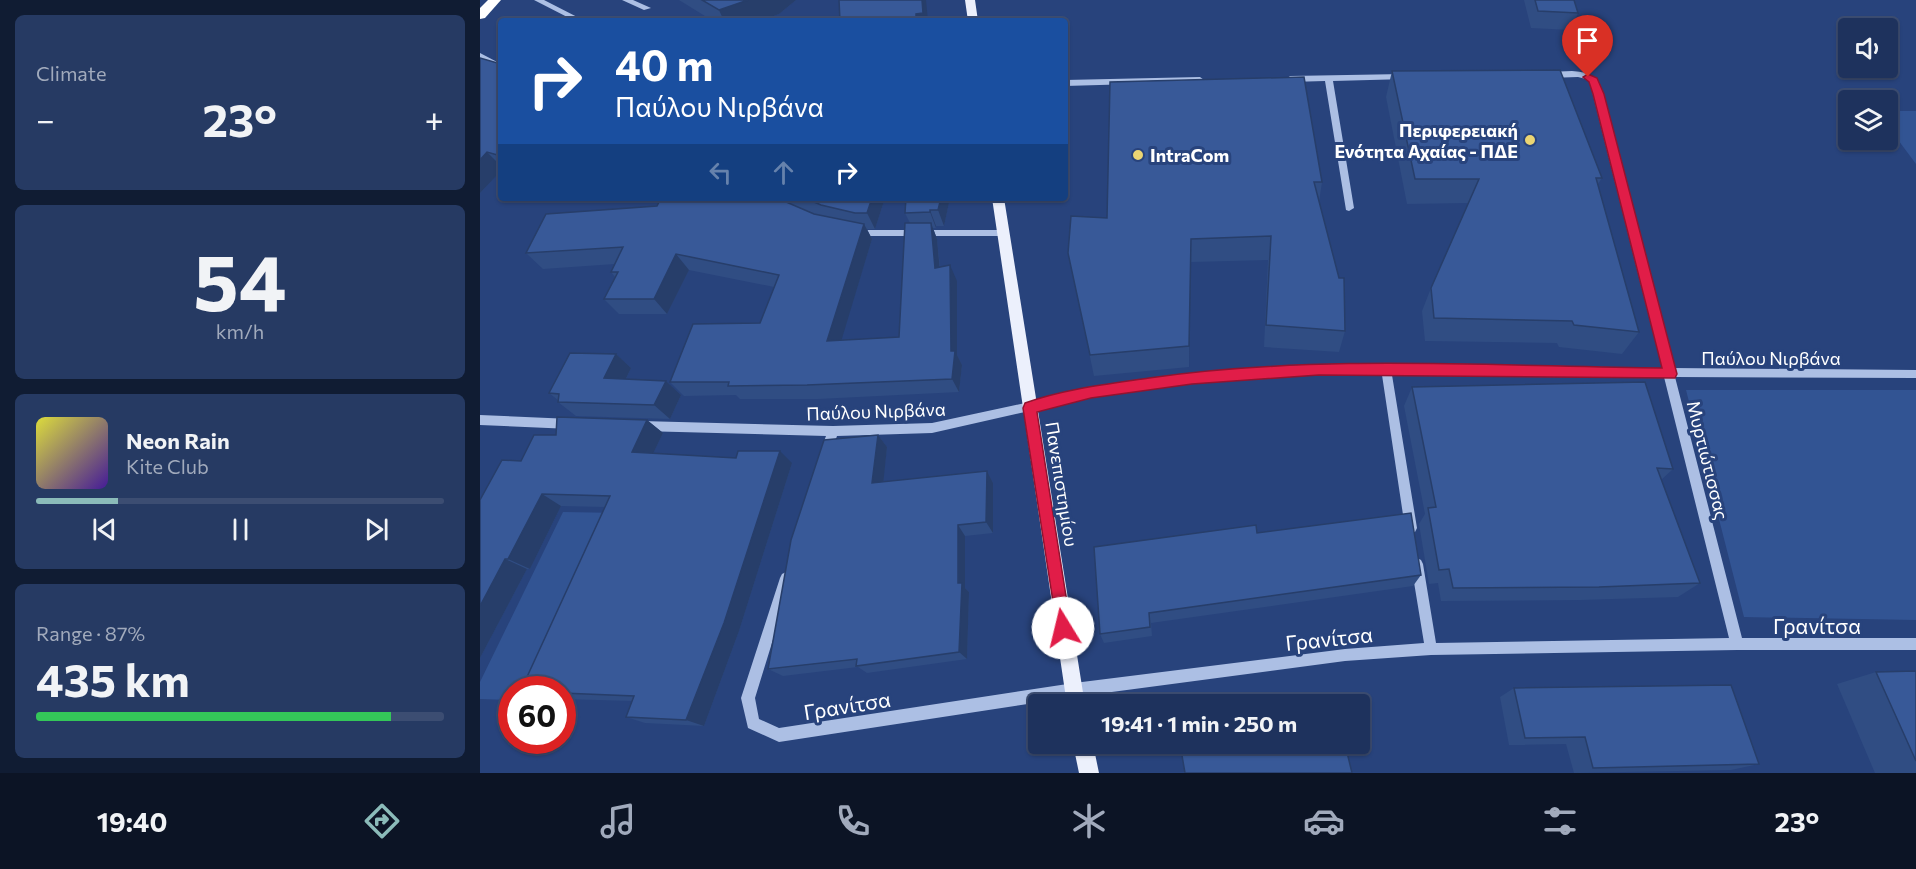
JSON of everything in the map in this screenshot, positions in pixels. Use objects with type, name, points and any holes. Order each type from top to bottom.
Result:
[{"type":"highway","points":[[480,15],[495,0]]},
{"type":"main road","points":[[970,0],[973,18]]},
{"type":"main road","name":"Πανεπιστημίου","points":[[998,201],[1074,694]]},
{"type":"main road","points":[[1085,754],[1089,773]]},
{"type":"street","points":[[538,0],[575,18]]},
{"type":"street","points":[[626,0],[647,8]]},
{"type":"street","points":[[480,55],[498,65]]},
{"type":"street","name":"Μυρτιώτισσας","points":[[1543,75],[1588,77],[1593,81],[1598,94],[1737,644]]},
{"type":"street","points":[[1281,79],[1419,77]]},
{"type":"street","points":[[1329,78],[1349,208]]},
{"type":"street","points":[[1068,83],[1209,80]]},
{"type":"street","points":[[841,231],[862,234],[1003,233]]},
{"type":"street","points":[[1386,369],[1431,649]]},
{"type":"street","name":"Παύλου Νιρβάνα","points":[[627,426],[833,431],[932,428],[1091,393],[1211,376],[1386,369],[1670,374],[1916,374]]},
{"type":"street","points":[[482,423],[580,424]]},
{"type":"street","points":[[822,465],[833,431]]},
{"type":"street","name":"Γρανίτσα","points":[[790,565],[748,698],[753,723],[778,735],[1028,704]]},
{"type":"street","name":"Γρανίτσα","points":[[1100,694],[1345,655],[1431,649],[1737,644],[1916,644]]},
{"type":"shaded area","points":[[1898,111],[1916,111],[1916,164],[1898,140]]},
{"type":"shaded area","points":[[1686,390],[1916,390],[1916,620],[1744,617]]},
{"type":"shaded area","points":[[563,512],[620,513],[547,676],[498,676],[498,700],[480,699],[480,682]]},
{"type":"building","points":[[702,0],[748,0],[719,10]]},
{"type":"building","points":[[839,0],[922,0],[923,13],[916,14],[916,18],[840,18]]},
{"type":"building","points":[[1535,0],[1574,0],[1578,13],[1538,11]]},
{"type":"building","points":[[480,58],[498,63],[498,155],[487,152],[480,160]]},
{"type":"building","points":[[1560,70],[1602,178],[1596,178],[1639,332],[1574,325],[1572,321],[1434,318],[1431,288],[1479,179],[1415,179],[1392,71]]},
{"type":"building","points":[[1304,77],[1322,182],[1314,182],[1339,278],[1344,278],[1345,331],[1266,325],[1271,236],[1191,239],[1189,346],[1090,355],[1068,253],[1071,216],[1107,218],[1110,82]]},
{"type":"building","points":[[660,201],[784,201],[814,214],[864,224],[827,341],[899,337],[905,223],[931,223],[935,268],[950,265],[951,351],[955,351],[952,379],[728,386],[729,382],[670,382],[693,324],[760,323],[779,275],[676,254],[654,299],[604,299],[618,272],[611,272],[623,247],[526,253],[546,214],[657,206]]},
{"type":"building","points":[[812,201],[871,201],[867,213],[855,213]]},
{"type":"building","points":[[906,201],[940,201],[938,210],[905,213]]},
{"type":"building","points":[[570,353],[616,354],[604,378],[666,381],[654,405],[558,402],[559,394],[549,393]]},
{"type":"building","points":[[1645,382],[1673,469],[1657,468],[1700,583],[1599,587],[1453,588],[1449,569],[1439,570],[1428,508],[1436,507],[1412,387]]},
{"type":"building","points":[[557,417],[647,420],[632,452],[736,458],[738,451],[780,451],[724,623],[686,720],[626,717],[634,696],[576,694],[576,676],[527,676],[610,496],[542,494],[480,606],[480,500],[502,460],[521,461],[534,435],[556,435]]},
{"type":"building","points":[[878,435],[872,483],[987,471],[986,522],[958,525],[958,583],[962,583],[959,652],[856,666],[857,659],[768,669],[791,540],[824,440]]},
{"type":"building","points":[[1411,513],[1421,575],[1149,613],[1150,627],[1100,634],[1094,547],[1256,525],[1257,533]]},
{"type":"building","points":[[1916,671],[1916,761],[1876,672]]},
{"type":"building","points":[[1731,685],[1759,764],[1593,768],[1585,737],[1525,738],[1514,688]]},
{"type":"building","points":[[1182,754],[1347,754],[1352,773],[1185,773]]},
{"type":"place","name":"Περιφερειακή Ενότητα Αχαίας - ΠΔΕ","points":[[1530,140]]},
{"type":"place","name":"IntraCom","points":[[1138,155]]},
{"type":"route","points":[[1063,628],[1029,408],[1091,393],[1192,378],[1319,370],[1670,374],[1598,94],[1593,81],[1588,77]]}]
